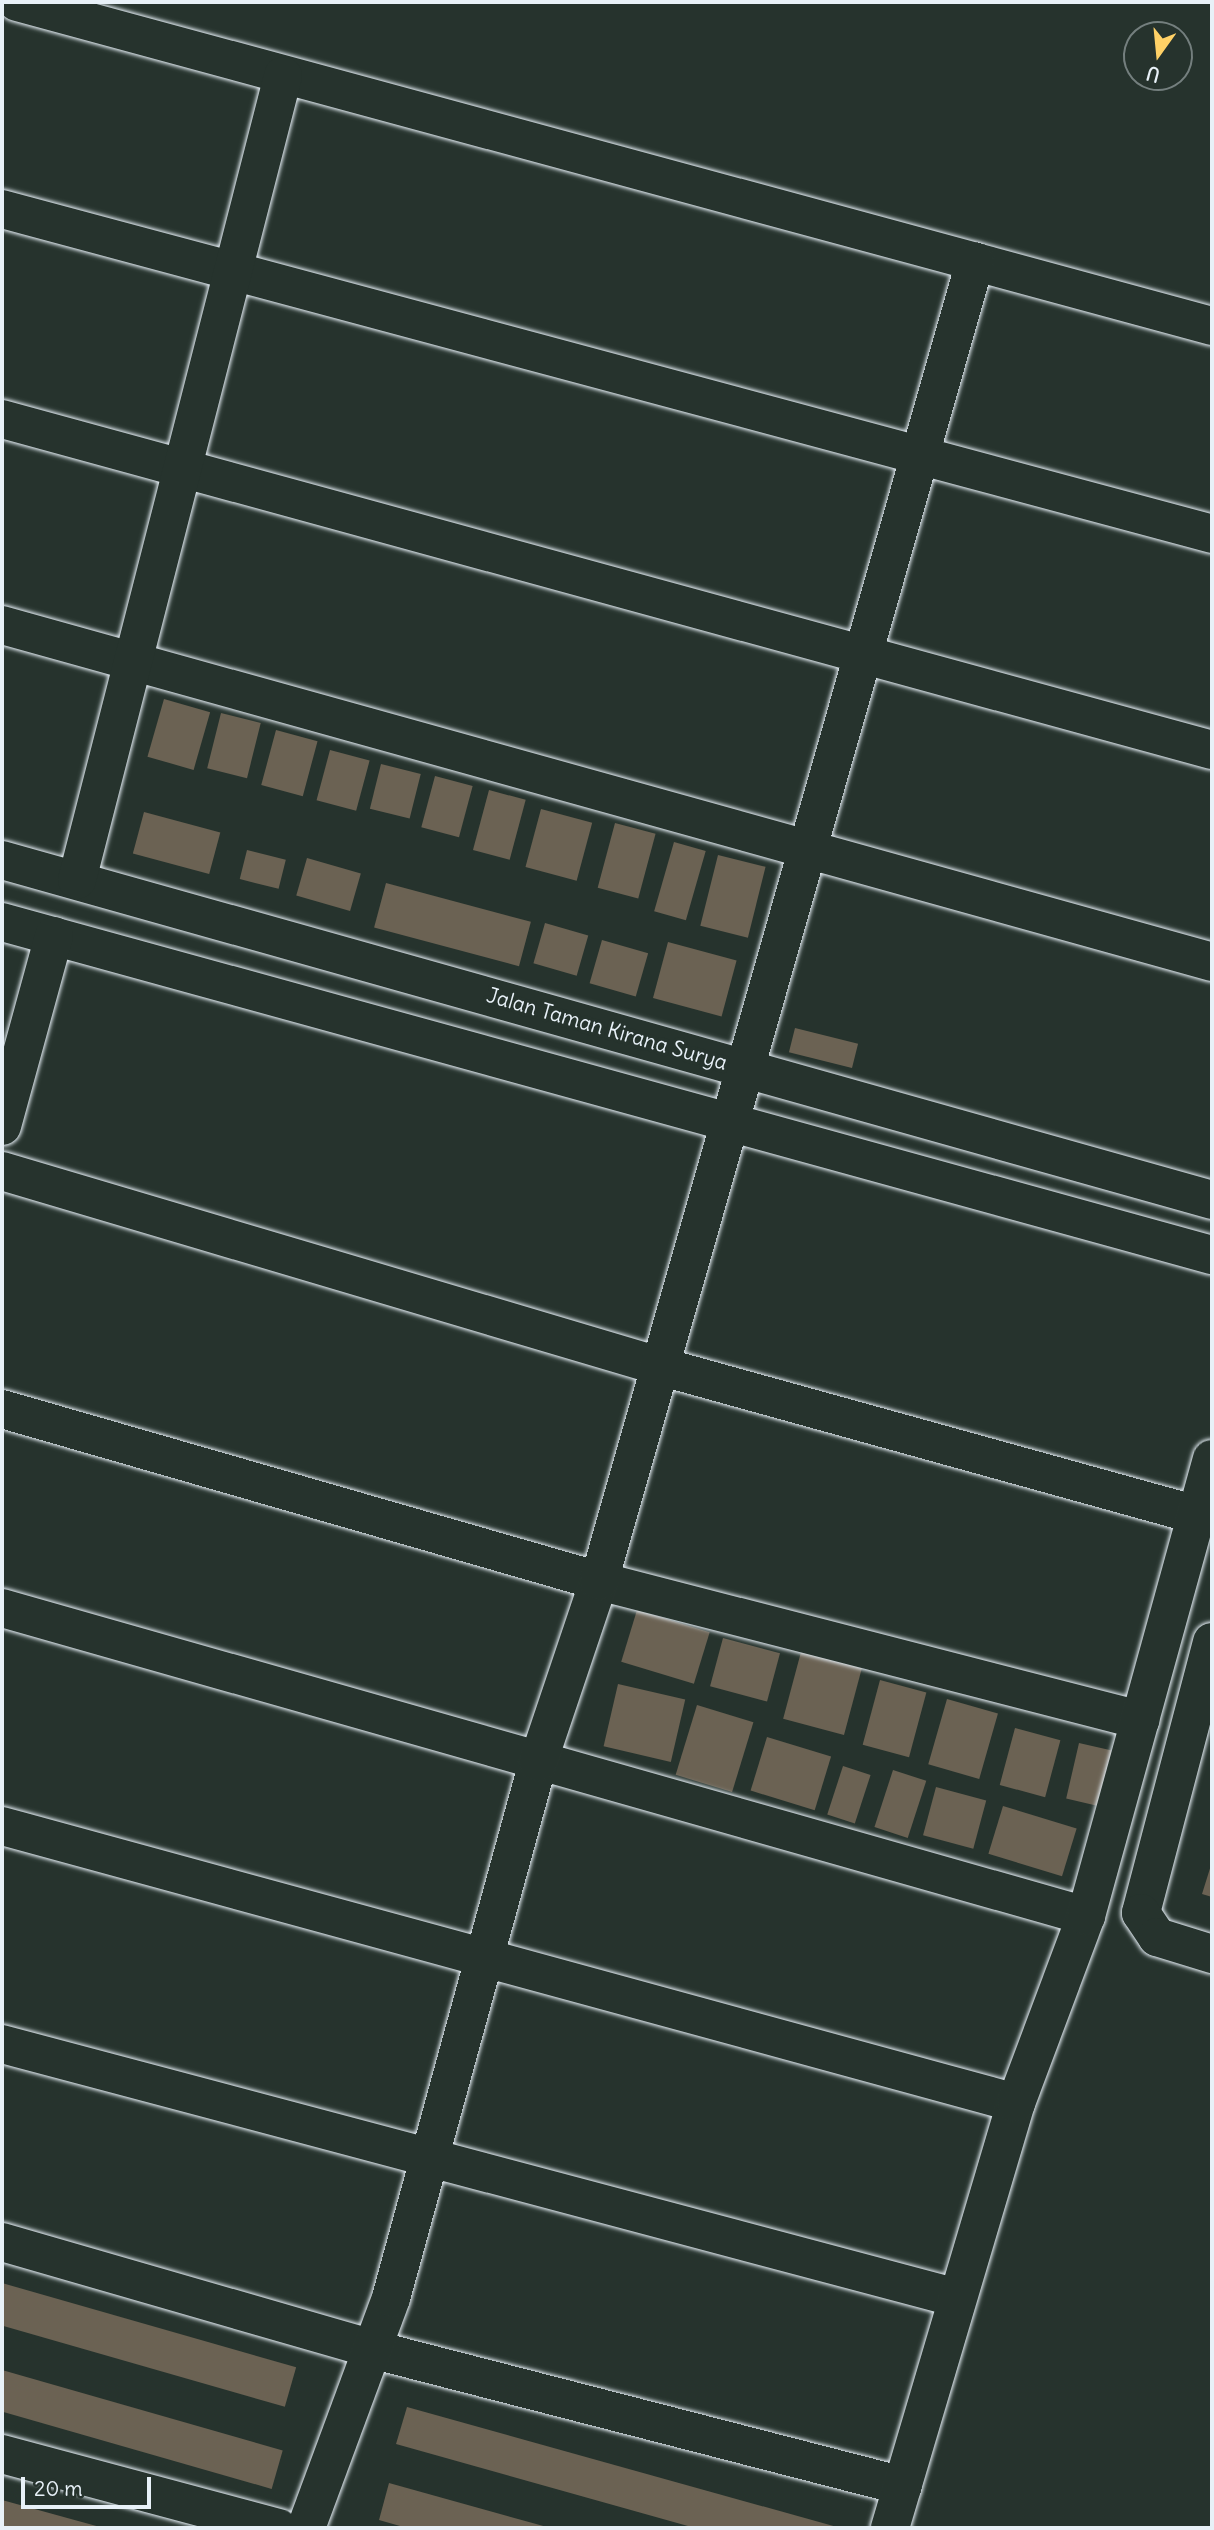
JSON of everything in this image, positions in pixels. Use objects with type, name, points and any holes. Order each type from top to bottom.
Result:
[{"type":"street","points":[[17,2],[1212,327]]},
{"type":"street","points":[[77,880],[283,76]]},
{"type":"street","points":[[2,209],[232,273],[1212,534]]},
{"type":"street","points":[[306,2528],[375,2350],[430,2162],[538,1762],[599,1581],[726,1125],[809,845],[917,456],[975,262]]},
{"type":"street","points":[[2,419],[1212,750]]},
{"type":"street","points":[[2,625],[809,845],[1212,962]]},
{"type":"street","name":"Jalan Taman Kirana Surya","points":[[2,860],[1212,1200]]},
{"type":"street","points":[[2,922],[726,1125],[1212,1255]]},
{"type":"street","points":[[2,1126],[54,936]]},
{"type":"street","points":[[2,1171],[659,1366],[1197,1514]]},
{"type":"street","points":[[2,1409],[599,1581],[1140,1720]]},
{"type":"street","points":[[890,2528],[1016,2103],[1086,1916],[1212,1459]]},
{"type":"street","points":[[2,1608],[1086,1916]]},
{"type":"street","points":[[1212,1642],[1202,1724],[1141,1913],[1157,1937],[1212,1954]]},
{"type":"street","points":[[2,1826],[484,1960],[1016,2103]]},
{"type":"street","points":[[2,2044],[430,2162],[957,2298]]},
{"type":"street","points":[[2,2242],[375,2350],[904,2486]]},
{"type":"street","points":[[2,2454],[279,2528]]},
{"type":"building","points":[[164,699],[210,712],[194,770],[147,757]]},
{"type":"building","points":[[221,713],[261,723],[247,778],[207,768]]},
{"type":"building","points":[[276,730],[318,741],[303,796],[261,785]]},
{"type":"building","points":[[330,750],[370,761],[356,811],[317,800]]},
{"type":"building","points":[[381,764],[421,774],[410,819],[370,809]]},
{"type":"building","points":[[435,776],[473,786],[459,837],[421,827]]},
{"type":"building","points":[[489,790],[526,800],[510,860],[473,850]]},
{"type":"building","points":[[541,809],[592,823],[577,881],[525,867]]},
{"type":"building","points":[[144,812],[220,832],[209,874],[133,854]]},
{"type":"building","points":[[615,823],[656,834],[638,899],[598,888]]},
{"type":"building","points":[[674,842],[706,851],[686,920],[654,911]]},
{"type":"building","points":[[247,850],[286,860],[279,889],[240,879]]},
{"type":"building","points":[[718,855],[766,867],[748,938],[700,926]]},
{"type":"building","points":[[307,858],[361,873],[350,911],[296,895]]},
{"type":"building","points":[[386,883],[531,922],[519,966],[374,927]]},
{"type":"building","points":[[545,923],[588,935],[577,976],[533,963]]},
{"type":"building","points":[[602,940],[648,953],[636,996],[590,983]]},
{"type":"building","points":[[668,942],[737,960],[722,1016],[653,998]]},
{"type":"building","points":[[795,1028],[858,1044],[852,1068],[789,1052]]},
{"type":"building","points":[[637,1610],[710,1632],[694,1684],[621,1662]]},
{"type":"building","points":[[723,1638],[780,1653],[767,1702],[710,1686]]},
{"type":"building","points":[[801,1652],[862,1668],[844,1735],[783,1719]]},
{"type":"building","points":[[880,1680],[926,1692],[909,1757],[863,1745]]},
{"type":"building","points":[[618,1684],[685,1700],[671,1762],[604,1746]]},
{"type":"building","points":[[947,1699],[998,1714],[979,1779],[928,1764]]},
{"type":"building","points":[[697,1705],[753,1722],[732,1792],[676,1775]]},
{"type":"building","points":[[1015,1728],[1060,1740],[1045,1797],[1000,1785]]},
{"type":"building","points":[[767,1737],[831,1757],[815,1810],[751,1791]]},
{"type":"building","points":[[1079,1743],[1114,1751],[1101,1807],[1066,1799]]},
{"type":"building","points":[[843,1766],[871,1775],[855,1823],[827,1815]]},
{"type":"building","points":[[893,1770],[926,1781],[908,1838],[874,1827]]},
{"type":"building","points":[[936,1787],[986,1800],[973,1849],[923,1835]]},
{"type":"building","points":[[1003,1806],[1077,1829],[1062,1876],[988,1854]]},
{"type":"building","points":[[1212,1862],[1212,1897],[1202,1894]]},
{"type":"building","points":[[2,2283],[296,2367],[285,2407],[2,2326]]},
{"type":"building","points":[[2,2370],[283,2450],[272,2489],[2,2412]]},
{"type":"building","points":[[407,2407],[837,2528],[695,2528],[396,2444]]},
{"type":"building","points":[[389,2483],[547,2528],[407,2528],[379,2520]]},
{"type":"building","points":[[2,2500],[100,2527],[100,2528],[2,2528]]}]
